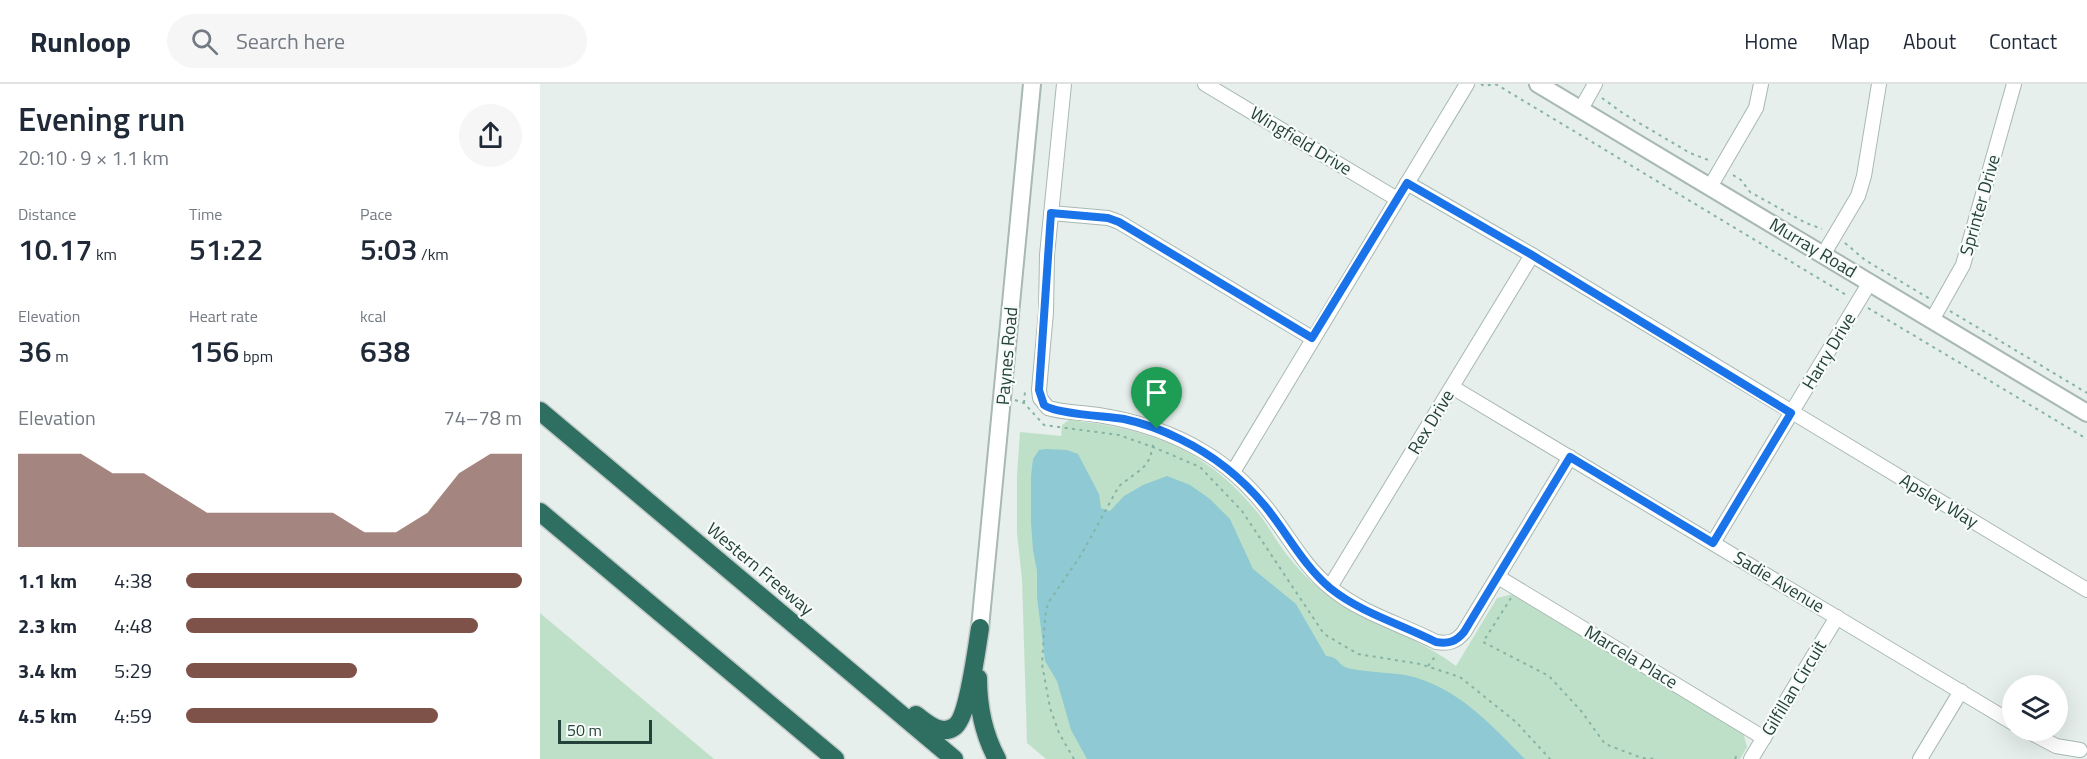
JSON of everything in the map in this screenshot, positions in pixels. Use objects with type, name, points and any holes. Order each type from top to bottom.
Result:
[{"type":"highway","name":"Western Freeway","points":[[540,411],[954,759]]},
{"type":"highway","points":[[540,512],[835,759]]},
{"type":"highway","points":[[732,573],[860,667],[926,723],[941,730],[954,728],[963,716],[980,628]]},
{"type":"highway","points":[[980,628],[978,673],[980,710],[984,728],[997,759]]},
{"type":"street","name":"Paynes Road","points":[[980,628],[1032,84]]},
{"type":"street","points":[[1064,84],[1046,264],[1046,312],[1039,390],[1040,398],[1048,408],[1127,420],[1157,429],[1206,453],[1233,472],[1266,507],[1292,545],[1330,587],[1354,603],[1436,642],[1445,644],[1460,638],[1570,457]]},
{"type":"street","name":"Wingfield Drive","points":[[1205,84],[1397,199]]},
{"type":"street","points":[[1233,472],[1467,84]]},
{"type":"street","name":"Murray Road","points":[[1538,84],[2087,413]]},
{"type":"street","points":[[1581,109],[1595,84]]},
{"type":"street","points":[[1710,187],[1756,108],[1761,84]]},
{"type":"street","points":[[1823,255],[1861,186],[1879,84]]},
{"type":"street","name":"Sprinter Drive","points":[[1932,320],[1963,265],[2014,84]]},
{"type":"street","name":"Apsley Way","points":[[1407,183],[1532,255],[2087,590]]},
{"type":"street","points":[[1051,213],[1108,218],[1119,222],[1312,338]]},
{"type":"street","name":"Rex Drive","points":[[1330,587],[1532,255]]},
{"type":"street","name":"Harry Drive","points":[[1713,543],[1870,282]]},
{"type":"street","name":"Sadie Avenue","points":[[1452,387],[2002,716]]},
{"type":"street","name":"Marcela Place","points":[[1498,577],[1764,738]]},
{"type":"street","name":"Gilfillan Circuit","points":[[1751,759],[1837,617]]},
{"type":"street","points":[[1920,759],[1961,691]]},
{"type":"street","points":[[2043,741],[2061,759]]},
{"type":"street","points":[[2044,741],[2056,746],[2082,751]]},
{"type":"path","points":[[1481,84],[1499,86],[2087,438]]},
{"type":"path","points":[[1003,397],[1024,403],[1044,425],[1119,435],[1200,467],[1242,511],[1324,634],[1358,654],[1420,664],[1460,677],[1516,722],[1550,759]]},
{"type":"path","points":[[1074,759],[1056,725],[1050,708],[1042,664],[1048,603],[1081,555],[1119,486],[1143,468],[1150,458],[1157,429]]},
{"type":"path","points":[[1517,588],[1483,642],[1549,676],[1582,712],[1605,744],[1642,758],[1656,759]]},
{"type":"green space","points":[[1069,420],[1125,429],[1150,436],[1197,458],[1238,491],[1262,518],[1294,564],[1323,591],[1348,609],[1421,644],[1456,666],[1497,598],[1513,594],[1743,732],[1747,747],[1740,759],[1046,759],[1027,743],[1022,579],[1017,533],[1017,476],[1020,432],[1061,436],[1062,425]]},
{"type":"green space","points":[[540,613],[714,759],[540,759]]},
{"type":"water","points":[[1039,450],[1067,450],[1078,454],[1099,494],[1101,508],[1110,511],[1124,496],[1143,485],[1167,476],[1190,485],[1210,499],[1230,519],[1253,569],[1296,604],[1326,656],[1334,658],[1345,667],[1405,675],[1441,688],[1471,708],[1525,759],[1087,759],[1071,730],[1057,681],[1045,661],[1033,550],[1031,476],[1033,459]]},
{"type":"route","points":[[1407,183],[1532,255],[1791,413],[1713,543],[1570,457],[1460,638],[1445,644],[1380,616],[1330,587],[1292,545],[1266,507],[1233,472],[1206,453],[1157,429],[1127,420],[1094,414],[1056,411],[1044,405],[1040,398],[1051,213],[1108,218],[1119,222],[1312,338],[1407,183]]}]
